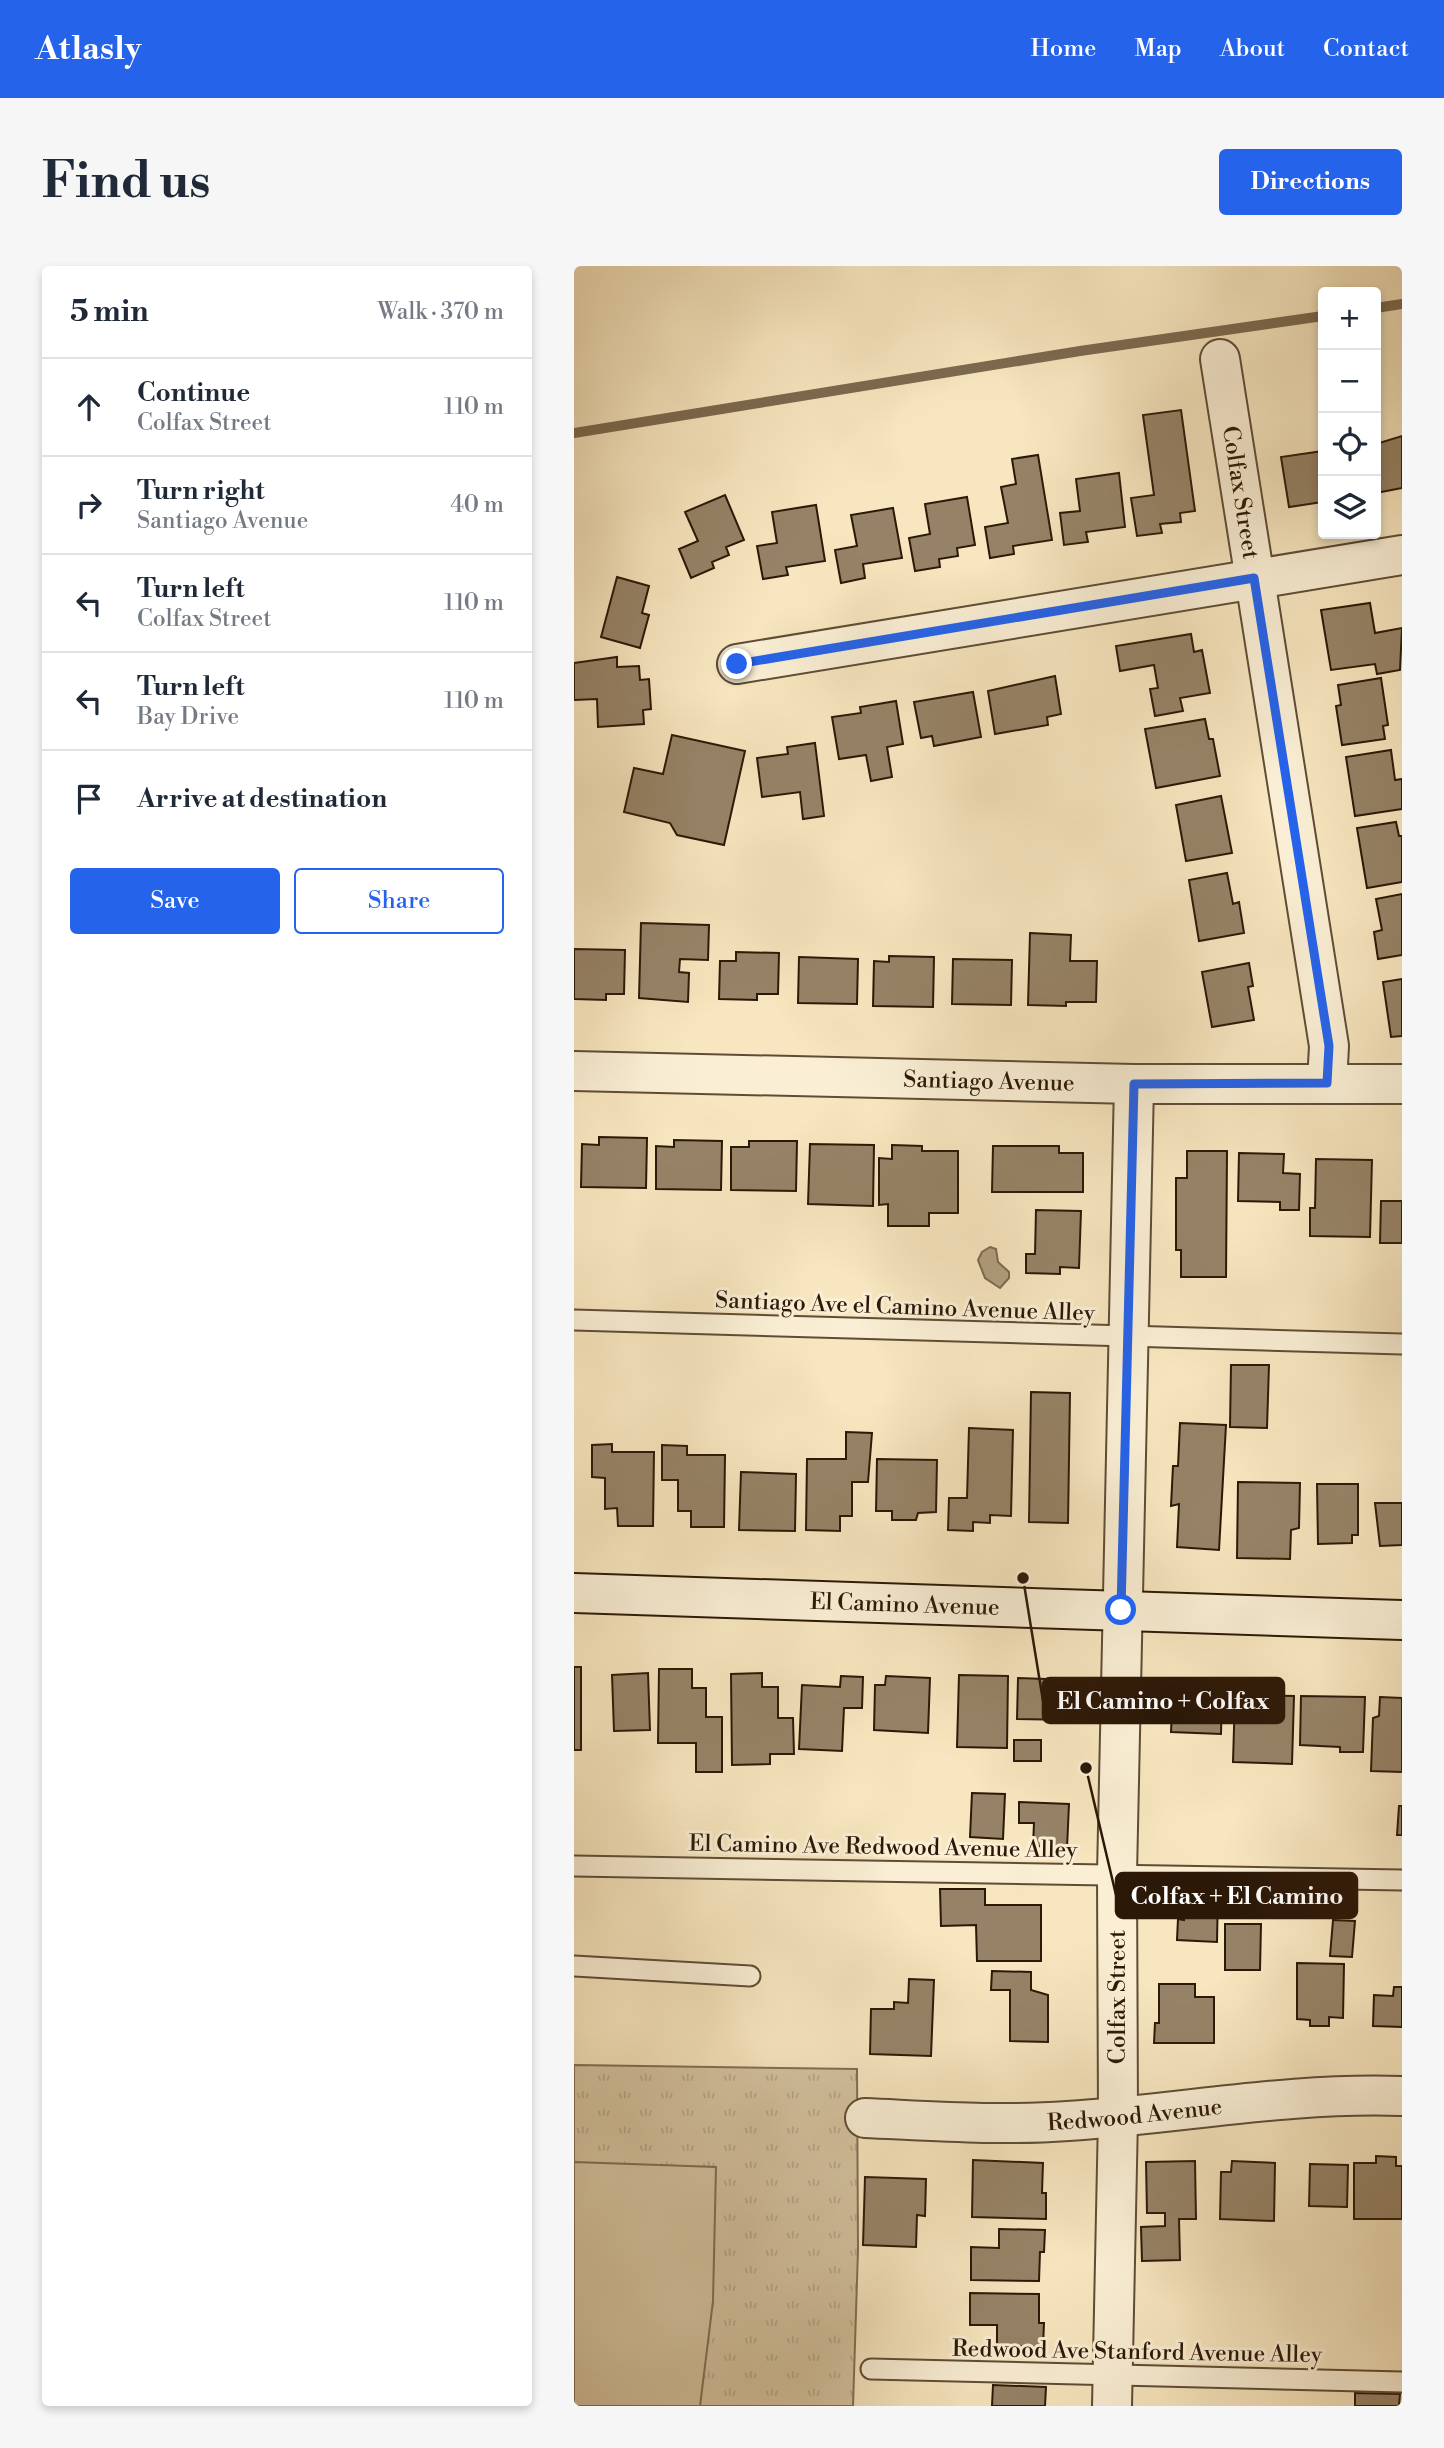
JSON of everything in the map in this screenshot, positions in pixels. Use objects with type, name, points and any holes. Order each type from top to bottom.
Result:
[{"type":"street","name":"Colfax Street","points":[[1220,359],[1329,1046],[1327,1083]]},
{"type":"street","points":[[737,664],[1402,555]]},
{"type":"street","name":"Santiago Avenue","points":[[574,1072],[1134,1084],[1402,1084]]},
{"type":"street","name":"Colfax Street","points":[[1113,2391],[1118,2117],[1116,1874],[1134,1084]]},
{"type":"street","name":"El Camino Avenue","points":[[574,1593],[1402,1620]]},
{"type":"street","name":"Redwood Avenue","points":[[866,2118],[982,2123],[1118,2117],[1282,2097],[1402,2096]]},
{"type":"lane","name":"Santiago Ave el Camino Avenue Alley","points":[[574,1320],[1402,1344]]},
{"type":"lane","name":"El Camino Ave Redwood Avenue Alley","points":[[574,1866],[1402,1880]]},
{"type":"lane","points":[[574,1966],[750,1976]]},
{"type":"lane","name":"Redwood Ave Stanford Avenue Alley","points":[[871,2369],[1113,2391],[1402,2382]]},
{"type":"green space","points":[[574,2065],[857,2069],[858,2250],[853,2406],[574,2406]]},
{"type":"green space","points":[[574,2162],[716,2167],[713,2301],[700,2406],[574,2406]]},
{"type":"shaded area","points":[[990,1247],[996,1249],[998,1262],[1009,1272],[1009,1278],[1000,1288],[985,1278],[978,1260],[982,1252]]},
{"type":"building","points":[[1181,410],[1195,511],[1180,513],[1181,522],[1160,524],[1162,533],[1137,536],[1131,498],[1154,495],[1143,415]]},
{"type":"building","points":[[1402,436],[1402,488],[1381,492],[1381,442]]},
{"type":"building","points":[[1318,452],[1318,503],[1289,507],[1281,457]]},
{"type":"building","points":[[1038,455],[1052,540],[1013,546],[1014,554],[990,558],[985,527],[1008,523],[1001,487],[1016,484],[1012,459]]},
{"type":"building","points":[[1119,473],[1125,527],[1086,532],[1088,542],[1064,545],[1060,513],[1080,511],[1076,479]]},
{"type":"building","points":[[725,495],[744,540],[726,547],[729,555],[712,562],[714,568],[691,578],[679,549],[698,541],[685,512]]},
{"type":"building","points":[[967,497],[975,545],[957,548],[958,556],[939,559],[940,567],[915,571],[909,538],[930,534],[925,504]]},
{"type":"building","points":[[816,505],[825,561],[786,567],[788,575],[763,579],[757,546],[777,543],[772,512]]},
{"type":"building","points":[[893,508],[902,558],[863,564],[865,578],[841,583],[835,550],[857,546],[851,515]]},
{"type":"building","points":[[617,577],[649,586],[642,613],[649,615],[640,648],[601,637]]},
{"type":"building","points":[[1370,603],[1375,633],[1402,628],[1400,670],[1377,674],[1375,664],[1331,670],[1321,610]]},
{"type":"building","points":[[1191,634],[1194,652],[1202,650],[1210,693],[1180,698],[1183,711],[1155,716],[1150,689],[1158,688],[1154,665],[1120,671],[1116,646]]},
{"type":"building","points":[[617,657],[617,667],[639,666],[640,680],[649,679],[651,709],[643,710],[644,724],[598,727],[597,699],[574,700],[574,663]]},
{"type":"building","points":[[1055,676],[1061,714],[1047,717],[1048,725],[995,734],[988,691]]},
{"type":"building","points":[[1381,678],[1388,725],[1383,726],[1385,739],[1342,745],[1336,706],[1341,705],[1338,685]]},
{"type":"building","points":[[973,692],[981,737],[934,746],[932,736],[921,738],[914,702]]},
{"type":"building","points":[[896,701],[903,744],[887,747],[892,777],[871,781],[866,755],[839,759],[832,717],[861,713],[860,707]]},
{"type":"building","points":[[1205,719],[1209,739],[1213,739],[1220,776],[1156,788],[1145,729]]},
{"type":"building","points":[[672,735],[745,751],[724,845],[677,835],[670,823],[624,812],[634,768],[663,774]]},
{"type":"building","points":[[815,743],[824,816],[803,819],[800,792],[762,797],[757,758],[788,754],[787,747]]},
{"type":"building","points":[[1391,750],[1395,780],[1402,779],[1402,809],[1355,816],[1346,757]]},
{"type":"building","points":[[1221,796],[1232,853],[1186,861],[1176,805]]},
{"type":"building","points":[[1396,822],[1399,836],[1402,836],[1402,882],[1367,888],[1357,828]]},
{"type":"building","points":[[1227,873],[1233,904],[1239,902],[1244,933],[1199,941],[1189,880]]},
{"type":"building","points":[[1402,894],[1402,955],[1378,959],[1374,932],[1382,930],[1376,899]]},
{"type":"building","points":[[641,923],[709,925],[708,960],[680,959],[679,972],[689,973],[688,1002],[639,998]]},
{"type":"building","points":[[1030,933],[1071,935],[1070,961],[1097,961],[1096,1002],[1066,1002],[1066,1006],[1028,1005]]},
{"type":"building","points":[[574,949],[625,950],[624,994],[606,994],[606,1000],[574,999]]},
{"type":"building","points":[[736,952],[779,953],[778,994],[757,994],[757,1000],[719,999],[720,961],[736,961]]},
{"type":"building","points":[[889,956],[934,957],[933,1007],[873,1006],[874,961],[889,962]]},
{"type":"building","points":[[799,957],[858,959],[857,1004],[798,1003]]},
{"type":"building","points":[[953,959],[1012,960],[1011,1005],[952,1004]]},
{"type":"building","points":[[1249,963],[1253,986],[1248,987],[1254,1020],[1212,1027],[1202,972]]},
{"type":"building","points":[[1402,979],[1402,1036],[1391,1037],[1383,982]]},
{"type":"building","points":[[599,1137],[647,1138],[646,1188],[581,1187],[582,1144],[599,1145]]},
{"type":"building","points":[[674,1140],[722,1141],[721,1190],[656,1189],[656,1146],[674,1147]]},
{"type":"building","points":[[749,1141],[797,1141],[796,1191],[731,1190],[731,1147],[749,1147]]},
{"type":"building","points":[[810,1144],[874,1145],[873,1206],[808,1204]]},
{"type":"building","points":[[892,1145],[922,1146],[922,1151],[958,1151],[958,1213],[929,1213],[929,1226],[888,1226],[888,1204],[879,1205],[879,1158],[892,1159]]},
{"type":"building","points":[[993,1146],[1059,1146],[1059,1153],[1083,1153],[1083,1192],[992,1192]]},
{"type":"building","points":[[1187,1151],[1227,1151],[1226,1277],[1181,1277],[1181,1250],[1176,1250],[1176,1178],[1187,1178]]},
{"type":"building","points":[[1239,1153],[1284,1154],[1283,1173],[1300,1174],[1299,1210],[1280,1210],[1280,1202],[1238,1201]]},
{"type":"building","points":[[1316,1159],[1372,1160],[1370,1237],[1310,1236],[1310,1208],[1315,1208]]},
{"type":"building","points":[[1381,1201],[1402,1201],[1402,1243],[1380,1243]]},
{"type":"building","points":[[1036,1210],[1081,1211],[1079,1268],[1060,1267],[1060,1274],[1026,1273],[1026,1254],[1035,1254]]},
{"type":"building","points":[[1231,1365],[1269,1365],[1267,1428],[1230,1427]]},
{"type":"building","points":[[1031,1392],[1070,1393],[1068,1523],[1029,1522]]},
{"type":"building","points":[[1180,1423],[1226,1425],[1219,1550],[1177,1547],[1179,1504],[1171,1506],[1173,1466],[1178,1466]]},
{"type":"building","points":[[969,1428],[1013,1430],[1011,1516],[990,1515],[990,1523],[973,1522],[973,1531],[948,1530],[949,1498],[967,1498]]},
{"type":"building","points":[[846,1432],[872,1433],[868,1482],[852,1482],[852,1516],[840,1516],[840,1531],[806,1530],[807,1459],[846,1459]]},
{"type":"building","points":[[612,1444],[612,1452],[654,1452],[653,1526],[618,1526],[617,1508],[605,1509],[605,1478],[592,1477],[592,1445]]},
{"type":"building","points":[[662,1445],[687,1446],[687,1455],[725,1455],[724,1527],[691,1527],[691,1511],[678,1511],[678,1480],[662,1480]]},
{"type":"building","points":[[877,1459],[937,1460],[936,1512],[918,1513],[916,1520],[892,1520],[892,1511],[876,1511]]},
{"type":"building","points":[[741,1472],[796,1474],[795,1531],[739,1530]]},
{"type":"building","points":[[1238,1482],[1300,1483],[1299,1528],[1291,1530],[1290,1559],[1237,1558]]},
{"type":"building","points":[[1317,1484],[1358,1484],[1358,1535],[1352,1535],[1352,1543],[1318,1544]]},
{"type":"building","points":[[1375,1503],[1402,1503],[1402,1545],[1380,1546]]},
{"type":"building","points":[[574,1667],[581,1667],[581,1750],[574,1750]]},
{"type":"building","points":[[659,1669],[692,1669],[692,1688],[706,1688],[706,1717],[722,1717],[722,1772],[696,1772],[696,1743],[658,1743]]},
{"type":"building","points":[[648,1673],[650,1730],[614,1731],[612,1675]]},
{"type":"building","points":[[762,1673],[762,1687],[778,1687],[778,1718],[793,1718],[794,1754],[770,1754],[770,1764],[732,1765],[731,1674]]},
{"type":"building","points":[[959,1675],[1008,1676],[1007,1748],[957,1747]]},
{"type":"building","points":[[841,1676],[863,1677],[862,1708],[844,1708],[842,1751],[799,1749],[802,1685],[840,1687]]},
{"type":"building","points":[[886,1676],[930,1678],[928,1733],[874,1730],[875,1685],[885,1685]]},
{"type":"building","points":[[1018,1678],[1074,1680],[1073,1720],[1017,1719]]},
{"type":"building","points":[[1173,1688],[1222,1690],[1221,1734],[1171,1732]]},
{"type":"building","points":[[1235,1695],[1294,1696],[1292,1764],[1233,1762]]},
{"type":"building","points":[[1301,1696],[1365,1697],[1363,1752],[1340,1752],[1340,1747],[1300,1745]]},
{"type":"building","points":[[1380,1697],[1402,1698],[1402,1772],[1371,1771],[1373,1718],[1379,1716]]},
{"type":"building","points":[[1014,1740],[1041,1740],[1041,1761],[1014,1761]]},
{"type":"building","points":[[972,1793],[1005,1794],[1003,1839],[970,1837]]},
{"type":"building","points":[[1019,1802],[1069,1804],[1067,1848],[1033,1846],[1034,1823],[1019,1823]]},
{"type":"building","points":[[1399,1806],[1402,1806],[1402,1835],[1397,1835]]},
{"type":"building","points":[[940,1889],[985,1889],[985,1905],[1041,1905],[1041,1961],[977,1961],[976,1925],[941,1926]]},
{"type":"building","points":[[1185,1889],[1218,1890],[1217,1942],[1177,1940],[1178,1919],[1184,1920]]},
{"type":"building","points":[[1333,1920],[1355,1921],[1352,1957],[1330,1956]]},
{"type":"building","points":[[1225,1924],[1261,1924],[1260,1970],[1225,1970]]},
{"type":"building","points":[[1297,1963],[1344,1964],[1343,2018],[1329,2017],[1329,2026],[1310,2026],[1310,2020],[1297,2019]]},
{"type":"building","points":[[992,1971],[1031,1972],[1031,1990],[1048,1995],[1048,2042],[1010,2041],[1010,1990],[991,1990]]},
{"type":"building","points":[[909,1979],[934,1980],[931,2056],[870,2054],[871,2009],[894,2009],[894,2002],[908,2003]]},
{"type":"building","points":[[1159,1984],[1195,1984],[1195,1997],[1214,1997],[1214,2043],[1154,2043],[1155,2023],[1159,2023]]},
{"type":"building","points":[[1394,1987],[1402,1987],[1402,2027],[1373,2026],[1374,1995],[1393,1996]]},
{"type":"building","points":[[1376,2156],[1396,2157],[1396,2166],[1402,2166],[1402,2219],[1354,2219],[1354,2163],[1376,2163]]},
{"type":"building","points":[[973,2160],[1043,2163],[1042,2193],[1046,2193],[1046,2219],[972,2217]]},
{"type":"building","points":[[1195,2161],[1196,2219],[1179,2219],[1180,2260],[1142,2261],[1141,2227],[1165,2226],[1165,2213],[1147,2213],[1146,2162]]},
{"type":"building","points":[[1232,2161],[1275,2163],[1274,2221],[1220,2219],[1221,2172],[1231,2172]]},
{"type":"building","points":[[1310,2164],[1348,2165],[1347,2207],[1309,2206]]},
{"type":"building","points":[[865,2177],[926,2179],[925,2216],[917,2215],[916,2247],[863,2245]]},
{"type":"building","points":[[999,2229],[1045,2230],[1044,2252],[1040,2252],[1039,2281],[971,2280],[971,2247],[999,2248]]},
{"type":"building","points":[[970,2293],[1039,2294],[1039,2323],[1044,2323],[1043,2347],[997,2346],[997,2325],[970,2325]]},
{"type":"building","points":[[993,2385],[1046,2387],[1045,2406],[992,2406]]},
{"type":"building","points":[[1355,2393],[1400,2394],[1399,2406],[1355,2406]]},
{"type":"waterway","points":[[1381,307],[1402,304]]},
{"type":"waterway","points":[[574,433],[1080,351],[1318,317]]},
{"type":"place","name":"El Camino + Colfax","points":[[1023,1578]]},
{"type":"place","name":"Colfax + El Camino","points":[[1086,1768]]},
{"type":"route","points":[[737,664],[1254,578],[1329,1046],[1327,1083],[1134,1084],[1121,1610]]}]
